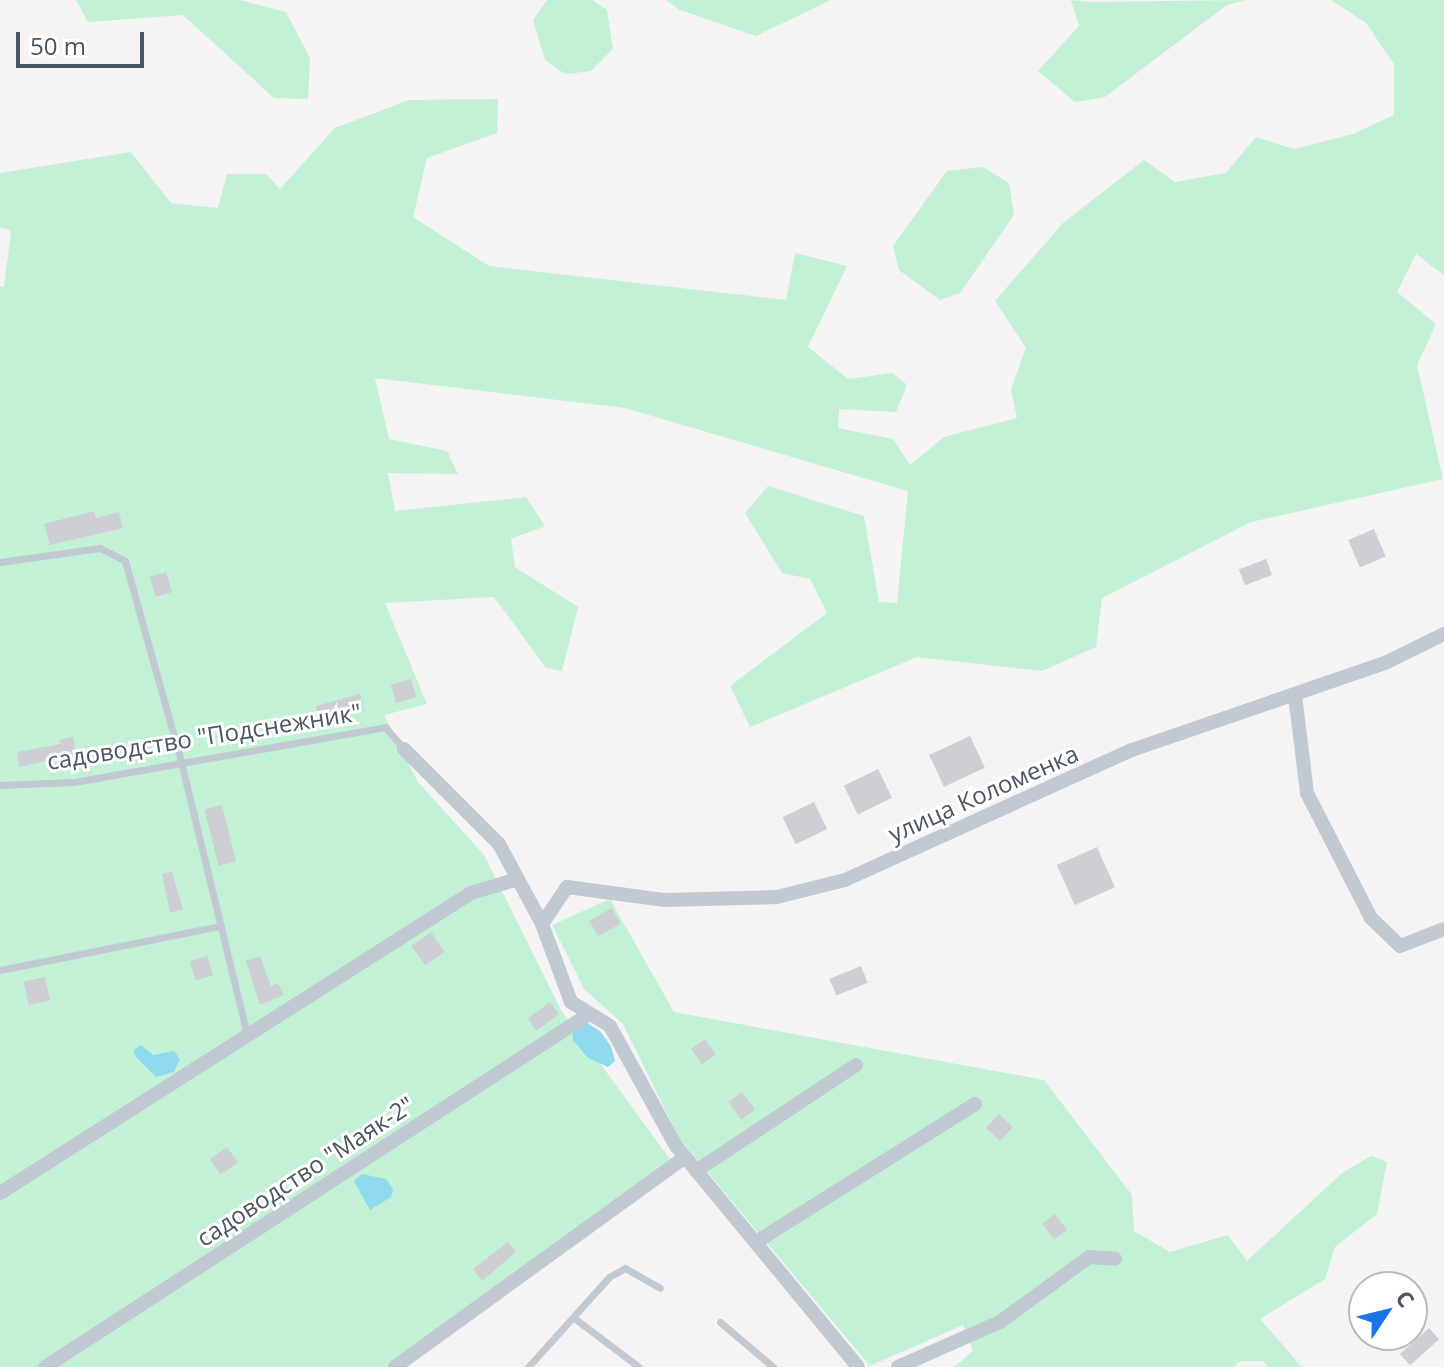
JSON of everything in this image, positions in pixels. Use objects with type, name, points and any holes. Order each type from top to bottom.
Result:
[{"type":"street","name":"улица Коломенка","points":[[542,924],[567,887],[665,900],[777,897],[845,880],[1132,750],[1387,662],[1444,634]]},
{"type":"street","points":[[1295,695],[1307,793],[1371,918],[1400,946],[1444,929]]},
{"type":"street","points":[[404,749],[499,844],[542,924],[571,1002],[610,1026],[685,1157],[858,1367]]},
{"type":"street","points":[[0,1193],[471,893],[518,879]]},
{"type":"street","name":"садоводство \"Маяк-2\"","points":[[45,1367],[589,1014]]},
{"type":"street","points":[[696,1171],[856,1065]]},
{"type":"street","points":[[756,1242],[975,1104]]},
{"type":"street","points":[[395,1367],[685,1157]]},
{"type":"street","points":[[898,1367],[1000,1322],[1089,1257],[1115,1259]]},
{"type":"lane","points":[[0,562],[100,548],[125,561],[181,762],[247,1034]]},
{"type":"lane","name":"садоводство \"Подснежник\"","points":[[0,785],[74,782],[385,727],[404,749]]},
{"type":"lane","points":[[0,970],[221,926]]},
{"type":"lane","points":[[533,1365],[609,1277],[625,1268],[660,1288]]},
{"type":"lane","points":[[574,1318],[639,1367]]},
{"type":"lane","points":[[720,1322],[773,1367]]},
{"type":"green space","points":[[76,0],[240,0],[286,12],[310,58],[308,99],[274,98],[183,15],[88,22]]},
{"type":"green space","points":[[547,0],[592,0],[607,10],[613,49],[591,71],[565,74],[545,60],[533,20]]},
{"type":"green space","points":[[666,0],[831,0],[756,36],[680,10]]},
{"type":"green space","points":[[1071,0],[1246,0],[1227,5],[1105,97],[1075,102],[1038,71],[1079,26]]},
{"type":"green space","points":[[1331,0],[1444,0],[1444,275],[1416,254],[1397,292],[1436,324],[1417,365],[1443,479],[1251,522],[1102,598],[1096,647],[1042,671],[917,657],[750,727],[730,686],[827,613],[810,579],[782,573],[745,513],[768,486],[864,516],[879,602],[897,603],[908,491],[625,408],[375,378],[389,439],[447,451],[458,474],[388,473],[395,511],[526,497],[545,526],[511,539],[515,567],[578,607],[562,671],[546,668],[494,597],[385,603],[427,704],[384,715],[418,782],[484,855],[561,1010],[675,1166],[392,1367],[0,1367],[0,286],[4,287],[11,231],[0,227],[0,173],[131,152],[171,203],[218,208],[227,174],[266,174],[280,189],[335,128],[409,100],[498,99],[497,133],[427,158],[413,217],[489,266],[786,300],[795,253],[847,266],[808,347],[848,379],[893,373],[907,385],[896,412],[839,409],[838,428],[893,439],[910,465],[944,437],[1017,418],[1011,389],[1026,348],[995,301],[1063,223],[1144,160],[1175,182],[1226,173],[1256,137],[1294,149],[1353,134],[1394,115],[1394,64],[1366,23]]},
{"type":"green space","points":[[983,167],[1009,183],[1014,215],[960,293],[940,300],[899,270],[893,246],[947,171]]},
{"type":"green space","points":[[610,899],[674,1012],[1044,1080],[1132,1195],[1134,1231],[1170,1252],[1228,1235],[1247,1261],[1342,1173],[1371,1156],[1387,1162],[1377,1214],[1335,1247],[1325,1279],[1260,1319],[1302,1367],[1268,1367],[1263,1361],[1240,1361],[1234,1367],[954,1367],[973,1351],[963,1325],[870,1366],[679,1138],[623,1024],[584,989],[552,925]]},
{"type":"water","points":[[586,1022],[600,1031],[611,1046],[615,1061],[608,1067],[588,1058],[573,1040],[572,1030]]},
{"type":"water","points":[[141,1045],[153,1055],[174,1051],[180,1059],[174,1072],[156,1077],[135,1056],[134,1050]]},
{"type":"water","points":[[362,1174],[386,1179],[393,1189],[391,1197],[370,1210],[354,1181]]},
{"type":"building","points":[[94,511],[96,518],[119,512],[123,528],[50,545],[44,524]]},
{"type":"building","points":[[1374,529],[1386,557],[1360,568],[1348,540]]},
{"type":"building","points":[[1266,559],[1272,575],[1245,585],[1239,569]]},
{"type":"building","points":[[166,572],[172,592],[156,597],[150,577]]},
{"type":"building","points":[[411,679],[416,697],[396,703],[391,685]]},
{"type":"building","points":[[360,694],[364,712],[319,720],[316,706]]},
{"type":"building","points":[[970,736],[985,768],[944,787],[929,755]]},
{"type":"building","points":[[73,737],[76,754],[19,767],[17,752],[60,744],[59,740]]},
{"type":"building","points":[[878,769],[892,798],[858,814],[844,786]]},
{"type":"building","points":[[814,802],[827,829],[796,844],[783,817]]},
{"type":"building","points":[[222,805],[236,861],[219,866],[205,809]]},
{"type":"building","points":[[1097,847],[1115,887],[1075,905],[1057,865]]},
{"type":"building","points":[[172,872],[183,909],[170,913],[162,874]]},
{"type":"building","points":[[612,908],[621,924],[598,936],[589,921]]},
{"type":"building","points":[[431,932],[445,952],[425,965],[411,946]]},
{"type":"building","points":[[207,956],[213,975],[196,981],[190,962]]},
{"type":"building","points":[[260,956],[271,986],[278,983],[284,995],[260,1005],[246,961]]},
{"type":"building","points":[[861,966],[868,983],[836,995],[829,979]]},
{"type":"building","points":[[45,977],[50,1000],[28,1005],[23,982]]},
{"type":"building","points":[[550,1002],[559,1014],[537,1031],[528,1019]]},
{"type":"building","points":[[705,1039],[716,1055],[702,1064],[691,1049]]},
{"type":"building","points":[[742,1092],[755,1110],[741,1120],[728,1102]]},
{"type":"building","points":[[999,1114],[1013,1127],[1000,1141],[986,1128]]},
{"type":"building","points":[[227,1147],[238,1163],[221,1175],[210,1159]]},
{"type":"building","points":[[1055,1214],[1067,1230],[1054,1240],[1042,1224]]},
{"type":"building","points":[[508,1242],[516,1252],[482,1281],[473,1269]]},
{"type":"building","points":[[1429,1328],[1439,1339],[1428,1349],[1428,1329]]},
{"type":"building","points":[[1403,1351],[1426,1351],[1410,1365],[1400,1354]]}]
